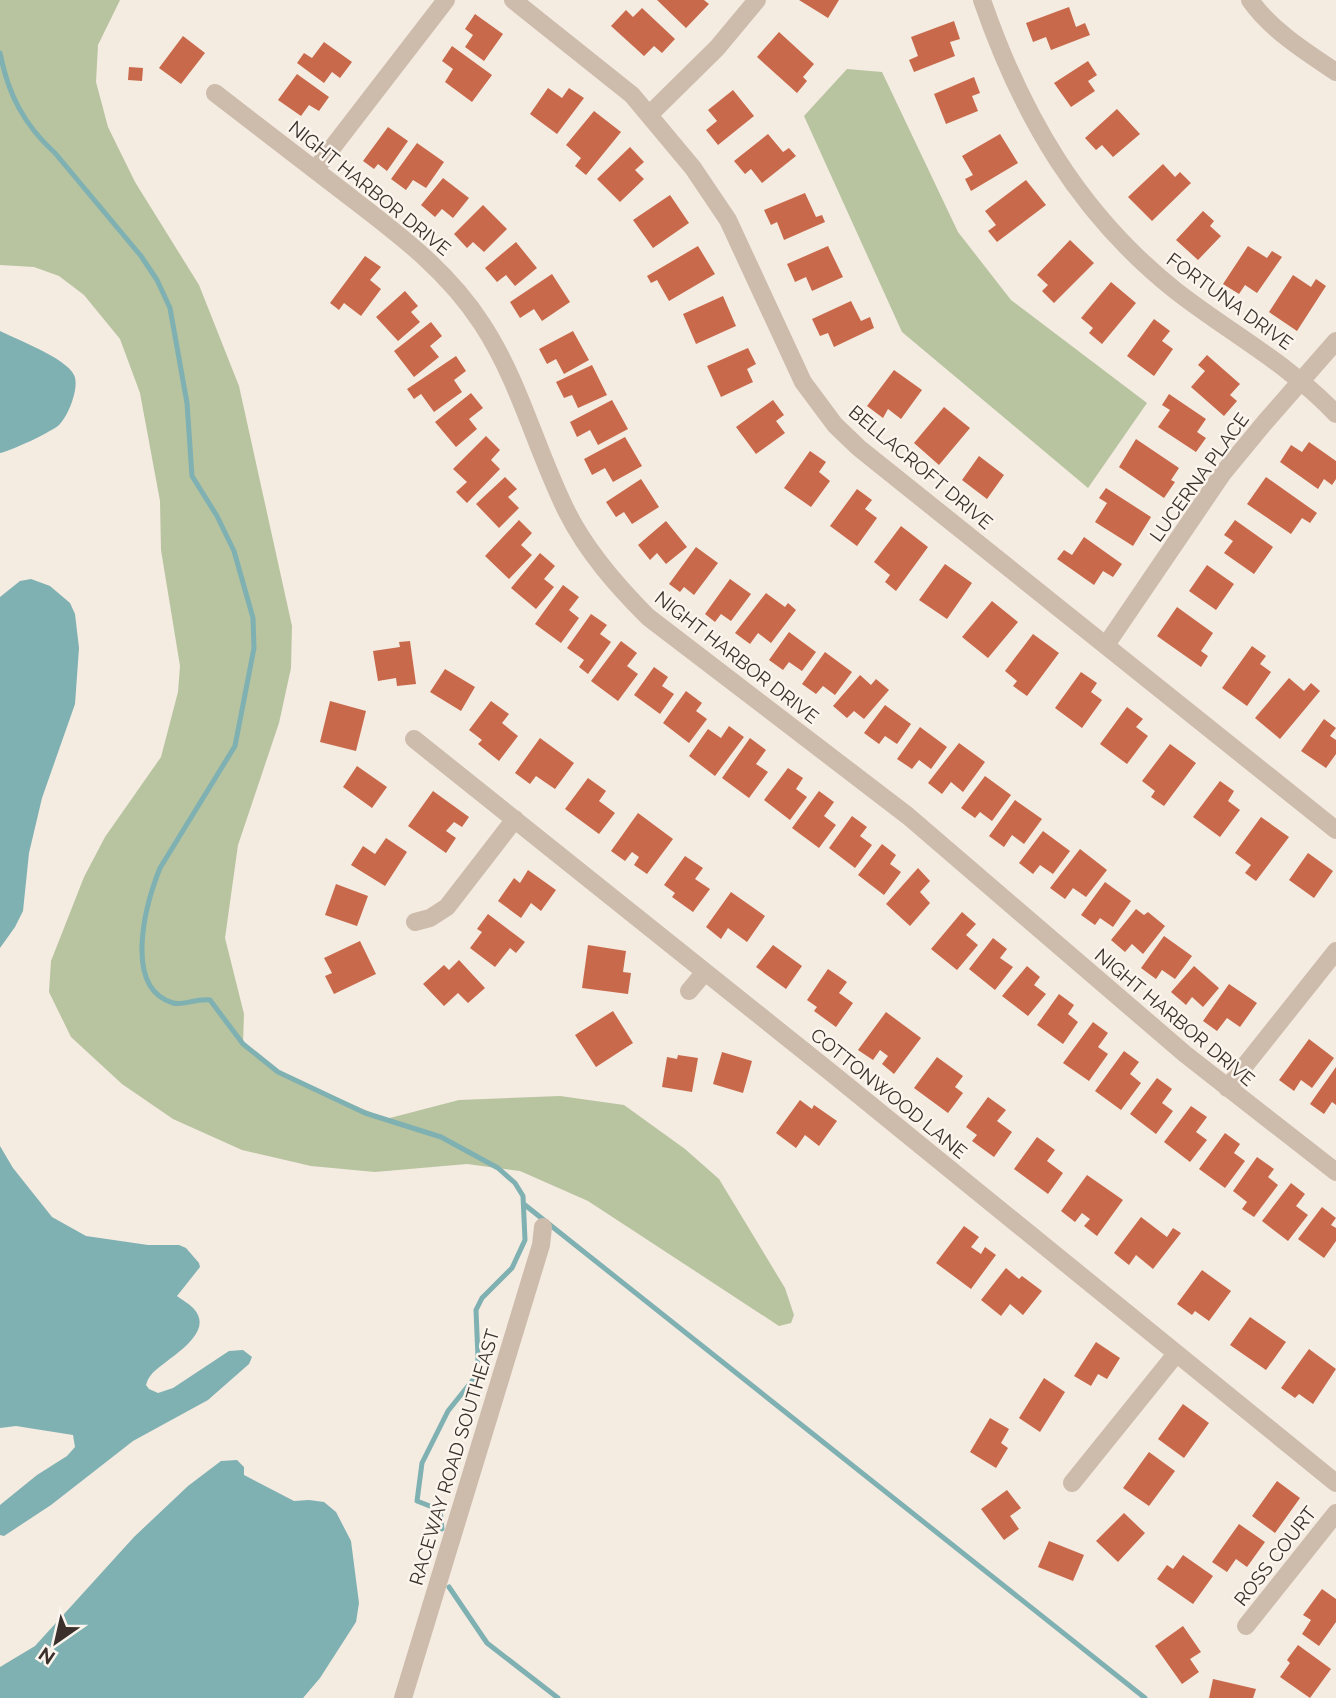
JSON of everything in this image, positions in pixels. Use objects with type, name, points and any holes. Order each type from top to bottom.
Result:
[{"type":"street","points":[[316,170],[446,0]]},
{"type":"street","name":"BELLACROFT DRIVE","points":[[513,0],[611,77],[650,114],[700,177],[728,220],[803,382],[835,425],[859,448],[1336,830]]},
{"type":"street","points":[[650,114],[717,48],[757,0]]},
{"type":"street","name":"FORTUNA DRIVE","points":[[982,0],[1008,71],[1027,111],[1069,178],[1095,212],[1159,277],[1206,314],[1302,380],[1336,414]]},
{"type":"street","points":[[1250,0],[1260,14],[1306,52],[1336,72]]},
{"type":"street","name":"NIGHT HARBOR DRIVE","points":[[215,93],[413,245],[444,274],[476,315],[504,360],[568,514],[585,542],[625,593],[670,634],[908,816],[1134,1012],[1336,1172]]},
{"type":"street","name":"LUCERNA PLACE","points":[[1106,645],[1223,473],[1336,341]]},
{"type":"street","name":"COTTONWOOD LANE","points":[[414,739],[835,1075],[1336,1483]]},
{"type":"street","points":[[415,922],[430,918],[447,907],[516,819]]},
{"type":"street","points":[[1227,1088],[1336,951]]},
{"type":"street","points":[[689,991],[704,973]]},
{"type":"street","name":"RACEWAY ROAD SOUTHEAST","points":[[403,1698],[541,1245],[543,1227]]},
{"type":"street","points":[[1072,1483],[1176,1354]]},
{"type":"street","name":"ROSS COURT","points":[[1247,1626],[1336,1513]]},
{"type":"green space","points":[[0,0],[120,0],[98,45],[96,82],[108,127],[135,182],[199,285],[239,386],[292,626],[291,668],[279,723],[238,845],[225,938],[244,1014],[243,1044],[278,1072],[386,1119],[459,1100],[560,1096],[624,1105],[685,1149],[719,1179],[785,1288],[794,1315],[791,1323],[779,1326],[588,1201],[520,1171],[467,1164],[375,1172],[311,1166],[242,1150],[173,1119],[122,1084],[71,1037],[49,992],[51,961],[84,877],[105,837],[161,757],[178,692],[180,666],[161,550],[160,501],[140,393],[120,339],[84,295],[59,276],[34,267],[0,265]]},
{"type":"green space","points":[[847,69],[882,72],[958,232],[1011,300],[1147,403],[1088,488],[902,332],[804,116]]},
{"type":"water","points":[[0,331],[62,362],[74,375],[75,387],[69,409],[59,425],[31,441],[0,453]]},
{"type":"water","points":[[31,579],[50,586],[70,603],[75,614],[79,648],[75,704],[42,798],[29,853],[23,911],[0,948],[0,597],[20,581]]},
{"type":"water","points":[[0,1146],[13,1168],[52,1217],[86,1236],[148,1245],[179,1245],[186,1248],[199,1263],[200,1267],[177,1296],[194,1309],[199,1319],[199,1328],[186,1346],[150,1376],[146,1385],[149,1389],[158,1393],[173,1388],[229,1351],[243,1350],[252,1357],[249,1364],[208,1400],[133,1441],[51,1505],[4,1536],[0,1535],[0,1505],[37,1475],[67,1456],[75,1447],[73,1435],[16,1426],[0,1428]]},
{"type":"water","points":[[237,1460],[244,1467],[244,1475],[294,1501],[324,1502],[336,1512],[351,1541],[359,1603],[356,1622],[320,1678],[303,1698],[0,1698],[0,1667],[35,1646],[134,1537],[188,1486],[221,1461]]},
{"type":"building","points":[[657,0],[704,0],[709,4],[686,28]]},
{"type":"building","points":[[799,0],[839,0],[828,18]]},
{"type":"building","points":[[1069,7],[1076,27],[1085,23],[1090,35],[1051,50],[1046,37],[1033,42],[1026,23]]},
{"type":"building","points":[[642,8],[675,39],[662,53],[654,46],[644,56],[611,26],[626,10],[633,17]]},
{"type":"building","points":[[475,14],[503,34],[484,61],[465,47],[473,35],[465,29]]},
{"type":"building","points":[[954,21],[960,39],[950,42],[955,56],[914,72],[909,60],[918,56],[911,37]]},
{"type":"building","points":[[779,32],[814,64],[803,77],[807,81],[797,93],[757,57]]},
{"type":"building","points":[[183,36],[205,53],[181,84],[159,68]]},
{"type":"building","points":[[324,42],[352,62],[340,78],[332,72],[324,83],[297,63],[304,53],[312,58]]},
{"type":"building","points":[[452,46],[492,75],[472,102],[445,82],[453,69],[442,61]]},
{"type":"building","points":[[1088,61],[1097,75],[1088,81],[1095,91],[1071,107],[1054,83]]},
{"type":"building","points":[[129,67],[143,68],[142,81],[128,80]]},
{"type":"building","points":[[297,74],[329,97],[319,111],[309,105],[301,116],[278,100]]},
{"type":"building","points":[[974,77],[980,93],[972,96],[978,111],[946,124],[934,94]]},
{"type":"building","points":[[548,88],[562,98],[569,88],[584,98],[557,134],[530,114]]},
{"type":"building","points":[[733,90],[754,116],[718,145],[706,130],[717,121],[708,110]]},
{"type":"building","points":[[1117,109],[1140,134],[1113,157],[1102,145],[1096,150],[1085,138]]},
{"type":"building","points":[[594,111],[621,132],[586,175],[575,166],[581,158],[566,145]]},
{"type":"building","points":[[388,127],[408,141],[387,171],[378,164],[374,169],[363,161]]},
{"type":"building","points":[[768,134],[783,152],[789,148],[796,156],[762,183],[751,169],[745,174],[734,161]]},
{"type":"building","points":[[1000,134],[1018,163],[971,191],[965,179],[973,175],[962,156]]},
{"type":"building","points":[[417,143],[444,162],[426,188],[413,180],[406,190],[391,179]]},
{"type":"building","points":[[630,147],[644,162],[635,170],[644,179],[620,202],[597,179]]},
{"type":"building","points":[[1163,164],[1175,177],[1180,172],[1191,183],[1152,221],[1128,197]]},
{"type":"building","points":[[443,178],[469,198],[453,218],[442,209],[435,217],[421,205]]},
{"type":"building","points":[[1026,180],[1046,205],[997,242],[988,231],[996,225],[985,211]]},
{"type":"building","points":[[805,193],[816,217],[822,215],[825,222],[784,240],[777,222],[771,225],[764,210]]},
{"type":"building","points":[[670,195],[689,223],[653,248],[633,220]]},
{"type":"building","points":[[483,205],[507,229],[484,252],[473,242],[467,248],[454,234]]},
{"type":"building","points":[[1203,211],[1214,221],[1210,226],[1221,236],[1198,260],[1176,240]]},
{"type":"building","points":[[1070,240],[1094,263],[1054,303],[1042,291],[1048,285],[1037,275]]},
{"type":"building","points":[[516,242],[537,268],[515,286],[506,275],[497,282],[485,268]]},
{"type":"building","points":[[698,246],[715,274],[669,301],[657,280],[651,283],[647,276]]},
{"type":"building","points":[[828,246],[843,277],[812,291],[806,277],[795,282],[787,264]]},
{"type":"building","points":[[1248,246],[1267,258],[1272,251],[1282,257],[1257,293],[1245,285],[1239,294],[1223,284]]},
{"type":"building","points":[[365,256],[381,267],[370,280],[381,289],[361,316],[344,303],[339,310],[330,303]]},
{"type":"building","points":[[552,274],[570,302],[542,321],[534,309],[520,318],[510,302]]},
{"type":"building","points":[[1293,275],[1311,287],[1316,279],[1326,286],[1297,331],[1269,312]]},
{"type":"building","points":[[1111,282],[1136,303],[1102,344],[1089,333],[1093,328],[1081,318]]},
{"type":"building","points":[[405,291],[418,306],[411,312],[420,322],[398,341],[376,317]]},
{"type":"building","points":[[723,296],[736,326],[696,344],[683,314]]},
{"type":"building","points":[[851,301],[861,321],[870,317],[874,328],[834,347],[828,333],[820,336],[812,319]]},
{"type":"building","points":[[1154,319],[1170,331],[1162,341],[1173,349],[1154,376],[1127,356]]},
{"type":"building","points":[[431,322],[442,336],[430,346],[439,357],[414,377],[394,351]]},
{"type":"building","points":[[573,331],[589,360],[564,374],[556,359],[547,364],[539,349]]},
{"type":"building","points":[[748,348],[756,364],[747,369],[753,382],[721,397],[707,366]]},
{"type":"building","points":[[1207,355],[1240,384],[1230,395],[1237,401],[1224,416],[1191,387],[1205,371],[1198,365]]},
{"type":"building","points":[[456,356],[466,371],[454,380],[462,392],[434,412],[421,394],[414,399],[407,389]]},
{"type":"building","points":[[592,365],[607,395],[578,408],[572,395],[564,398],[556,382]]},
{"type":"building","points":[[894,370],[922,390],[901,419],[888,409],[883,418],[867,406]]},
{"type":"building","points":[[471,393],[483,408],[469,419],[477,429],[456,447],[435,422]]},
{"type":"building","points":[[1169,394],[1206,419],[1197,432],[1206,438],[1196,452],[1158,427],[1170,410],[1162,405]]},
{"type":"building","points":[[612,400],[628,429],[598,445],[590,430],[577,437],[570,422]]},
{"type":"building","points":[[773,400],[784,415],[776,421],[785,433],[756,454],[736,427]]},
{"type":"building","points":[[944,407],[970,428],[939,465],[914,443]]},
{"type":"building","points":[[486,436],[500,450],[491,460],[500,469],[467,503],[456,492],[467,482],[453,469]]},
{"type":"building","points":[[625,437],[642,466],[613,482],[605,468],[592,475],[584,459]]},
{"type":"building","points":[[1136,439],[1179,468],[1171,480],[1175,482],[1164,498],[1119,467]]},
{"type":"building","points":[[1309,442],[1336,461],[1336,479],[1332,485],[1324,479],[1318,489],[1280,462],[1291,445],[1302,452]]},
{"type":"building","points":[[810,451],[826,462],[819,472],[830,481],[811,507],[784,488]]},
{"type":"building","points":[[979,456],[1004,475],[987,499],[962,480]]},
{"type":"building","points":[[505,477],[517,489],[508,497],[519,508],[499,528],[476,504]]},
{"type":"building","points":[[1266,477],[1317,513],[1310,523],[1302,518],[1291,534],[1247,504]]},
{"type":"building","points":[[641,479],[659,507],[632,524],[624,512],[616,517],[606,502]]},
{"type":"building","points":[[1106,488],[1151,517],[1133,546],[1095,522],[1107,503],[1099,498]]},
{"type":"building","points":[[857,489],[872,500],[865,509],[877,518],[857,546],[830,526]]},
{"type":"building","points":[[519,520],[532,533],[521,545],[532,555],[509,579],[485,556]]},
{"type":"building","points":[[1235,520],[1273,547],[1254,574],[1224,553],[1233,541],[1224,535]]},
{"type":"building","points":[[666,521],[687,547],[666,564],[657,553],[650,560],[638,545]]},
{"type":"building","points":[[901,526],[928,547],[896,591],[885,582],[890,575],[874,562]]},
{"type":"building","points":[[1084,537],[1122,564],[1113,577],[1103,571],[1094,585],[1057,559],[1064,550],[1072,555]]},
{"type":"building","points":[[696,547],[718,563],[694,595],[684,587],[680,592],[669,584]]},
{"type":"building","points":[[540,553],[555,566],[544,579],[554,587],[536,609],[511,588]]},
{"type":"building","points":[[945,564],[972,583],[947,619],[919,600]]},
{"type":"building","points":[[1207,565],[1234,584],[1216,610],[1189,591]]},
{"type":"building","points":[[730,579],[751,594],[731,621],[721,614],[715,622],[705,614]]},
{"type":"building","points":[[563,585],[579,597],[569,610],[579,618],[561,643],[535,624]]},
{"type":"building","points":[[766,593],[785,607],[788,603],[796,610],[771,643],[758,633],[750,644],[735,633]]},
{"type":"building","points":[[992,601],[1018,622],[988,658],[962,637]]},
{"type":"building","points":[[1177,607],[1213,633],[1201,651],[1208,656],[1201,667],[1157,636]]},
{"type":"building","points":[[591,614],[607,625],[600,634],[611,642],[588,674],[579,667],[584,660],[567,648]]},
{"type":"building","points":[[789,632],[816,652],[802,671],[789,662],[783,670],[769,660]]},
{"type":"building","points":[[1033,634],[1059,653],[1027,696],[1013,686],[1017,681],[1005,671]]},
{"type":"building","points":[[410,641],[416,684],[397,686],[396,678],[378,681],[373,651],[400,647],[399,642]]},
{"type":"building","points":[[621,641],[637,653],[627,666],[638,674],[618,701],[591,681]]},
{"type":"building","points":[[1252,646],[1266,656],[1260,664],[1271,672],[1247,706],[1222,688]]},
{"type":"building","points":[[825,652],[852,672],[835,695],[823,686],[816,694],[802,684]]},
{"type":"building","points":[[654,667],[668,677],[662,686],[674,694],[660,714],[634,695]]},
{"type":"building","points":[[445,669],[475,687],[461,711],[430,692]]},
{"type":"building","points":[[1081,672],[1097,683],[1091,692],[1102,700],[1082,728],[1055,708]]},
{"type":"building","points":[[860,675],[871,685],[876,679],[889,690],[864,719],[854,711],[847,718],[833,706]]},
{"type":"building","points":[[1289,678],[1304,691],[1311,683],[1320,691],[1280,739],[1255,718]]},
{"type":"building","points":[[686,691],[702,703],[696,711],[707,719],[689,743],[663,723]]},
{"type":"building","points":[[330,701],[366,711],[356,751],[320,742]]},
{"type":"building","points":[[491,701],[509,714],[502,723],[518,736],[499,761],[478,744],[482,740],[469,730]]},
{"type":"building","points":[[885,705],[911,724],[897,744],[885,736],[879,744],[864,733]]},
{"type":"building","points":[[1127,707],[1143,719],[1136,727],[1148,736],[1127,764],[1100,744]]},
{"type":"building","points":[[1324,719],[1336,728],[1330,736],[1336,740],[1336,754],[1326,768],[1301,751]]},
{"type":"building","points":[[729,726],[744,737],[715,776],[689,756],[708,729],[721,738]]},
{"type":"building","points":[[920,727],[947,747],[931,769],[919,760],[912,769],[897,759]]},
{"type":"building","points":[[540,738],[574,763],[555,789],[536,776],[530,784],[515,773]]},
{"type":"building","points":[[750,738],[766,750],[756,764],[768,772],[749,798],[722,778]]},
{"type":"building","points":[[959,743],[985,762],[963,792],[951,782],[942,794],[928,783]]},
{"type":"building","points":[[1170,744],[1196,763],[1164,806],[1151,797],[1155,791],[1142,781]]},
{"type":"building","points":[[357,766],[387,787],[372,808],[343,787]]},
{"type":"building","points":[[788,768],[803,778],[796,789],[807,797],[790,820],[764,800]]},
{"type":"building","points":[[985,776],[1011,795],[992,821],[980,812],[975,818],[961,808]]},
{"type":"building","points":[[588,778],[606,791],[599,801],[615,813],[599,834],[565,809]]},
{"type":"building","points":[[1220,781],[1234,791],[1228,801],[1240,810],[1220,837],[1193,817]]},
{"type":"building","points":[[433,791],[469,817],[462,827],[454,822],[446,831],[456,838],[446,853],[408,826]]},
{"type":"building","points":[[819,791],[834,802],[824,816],[836,825],[819,848],[792,828]]},
{"type":"building","points":[[1015,800],[1042,819],[1024,844],[1012,835],[1004,847],[989,836]]},
{"type":"building","points":[[638,813],[673,839],[647,874],[634,865],[639,857],[632,852],[625,861],[611,851]]},
{"type":"building","points":[[852,816],[867,827],[860,836],[872,845],[855,868],[829,848]]},
{"type":"building","points":[[1261,817],[1289,837],[1256,881],[1245,873],[1251,865],[1235,853]]},
{"type":"building","points":[[1043,831],[1070,851],[1053,874],[1040,865],[1033,874],[1019,863]]},
{"type":"building","points":[[386,838],[407,852],[385,886],[351,865],[363,846],[375,854]]},
{"type":"building","points":[[882,844],[896,855],[890,864],[901,872],[884,895],[858,875]]},
{"type":"building","points":[[1080,849],[1107,870],[1086,897],[1073,888],[1065,899],[1050,888]]},
{"type":"building","points":[[1308,853],[1333,871],[1314,898],[1289,880]]},
{"type":"building","points":[[685,856],[703,868],[695,879],[710,889],[693,912],[672,897],[675,893],[664,885]]},
{"type":"building","points":[[918,868],[930,881],[920,892],[930,903],[910,926],[886,904]]},
{"type":"building","points":[[528,870],[556,890],[541,911],[531,903],[521,918],[498,901],[514,878],[520,883]]},
{"type":"building","points":[[1105,882],[1131,901],[1113,927],[1100,918],[1095,925],[1081,915]]},
{"type":"building","points":[[336,884],[368,896],[357,926],[325,915]]},
{"type":"building","points":[[731,892],[765,916],[747,942],[728,928],[721,939],[706,927]]},
{"type":"building","points":[[1136,909],[1144,915],[1148,912],[1165,926],[1143,954],[1132,944],[1125,952],[1111,940]]},
{"type":"building","points":[[962,912],[976,924],[966,935],[978,945],[957,970],[931,949]]},
{"type":"building","points":[[488,914],[525,942],[516,953],[510,948],[495,967],[470,948],[482,932],[477,929]]},
{"type":"building","points":[[1164,936],[1192,956],[1175,979],[1162,970],[1156,979],[1141,968]]},
{"type":"building","points":[[993,938],[1007,949],[1000,958],[1013,967],[995,990],[969,969]]},
{"type":"building","points":[[360,941],[376,974],[334,994],[325,976],[332,973],[324,958]]},
{"type":"building","points":[[588,945],[626,951],[623,972],[631,973],[628,994],[582,988]]},
{"type":"building","points":[[773,945],[802,966],[786,989],[756,967]]},
{"type":"building","points":[[459,960],[485,988],[468,1003],[458,993],[444,1006],[423,984],[444,965],[449,970]]},
{"type":"building","points":[[1027,966],[1040,977],[1034,985],[1046,994],[1028,1016],[1002,996]]},
{"type":"building","points":[[1194,966],[1219,988],[1203,1007],[1192,997],[1186,1005],[1171,992]]},
{"type":"building","points":[[828,969],[847,982],[839,993],[853,1003],[836,1027],[814,1011],[817,1007],[807,1000]]},
{"type":"building","points":[[1229,984],[1257,1003],[1240,1027],[1227,1018],[1217,1031],[1203,1021]]},
{"type":"building","points":[[1059,994],[1074,1005],[1068,1014],[1078,1022],[1063,1044],[1037,1025]]},
{"type":"building","points":[[613,1011],[633,1043],[596,1067],[575,1035]]},
{"type":"building","points":[[886,1012],[921,1038],[894,1074],[882,1064],[888,1056],[880,1050],[873,1060],[858,1050]]},
{"type":"building","points":[[1093,1022],[1108,1033],[1098,1047],[1108,1054],[1089,1081],[1063,1063]]},
{"type":"building","points":[[1309,1039],[1334,1058],[1312,1088],[1301,1080],[1294,1091],[1279,1080]]},
{"type":"building","points":[[1124,1051],[1139,1062],[1130,1074],[1141,1083],[1121,1110],[1095,1091]]},
{"type":"building","points":[[722,1052],[752,1061],[743,1093],[713,1084]]},
{"type":"building","points":[[678,1055],[698,1058],[692,1092],[662,1087],[667,1057],[677,1059]]},
{"type":"building","points":[[937,1057],[963,1076],[955,1087],[963,1093],[948,1113],[914,1088]]},
{"type":"building","points":[[1336,1067],[1336,1105],[1332,1102],[1324,1114],[1310,1104]]},
{"type":"building","points":[[1157,1078],[1172,1089],[1162,1103],[1173,1111],[1156,1134],[1130,1114]]},
{"type":"building","points":[[988,1097],[1006,1110],[997,1121],[1012,1132],[994,1157],[972,1141],[977,1135],[966,1127]]},
{"type":"building","points":[[800,1100],[812,1109],[814,1105],[837,1121],[819,1146],[805,1135],[796,1148],[776,1133]]},
{"type":"building","points":[[1191,1106],[1207,1117],[1196,1132],[1207,1140],[1190,1162],[1164,1142]]},
{"type":"building","points":[[1225,1133],[1240,1144],[1234,1153],[1245,1161],[1225,1188],[1199,1169]]},
{"type":"building","points":[[1037,1137],[1055,1150],[1047,1161],[1063,1173],[1048,1194],[1014,1169]]},
{"type":"building","points":[[1257,1157],[1274,1169],[1268,1177],[1278,1185],[1254,1217],[1242,1209],[1247,1202],[1233,1191]]},
{"type":"building","points":[[1087,1175],[1123,1200],[1097,1236],[1084,1226],[1090,1219],[1082,1213],[1075,1222],[1061,1211]]},
{"type":"building","points":[[1291,1183],[1305,1194],[1296,1206],[1308,1215],[1288,1241],[1262,1221]]},
{"type":"building","points":[[1322,1207],[1336,1218],[1331,1225],[1336,1228],[1336,1241],[1324,1258],[1298,1239]]},
{"type":"building","points":[[1141,1217],[1167,1237],[1173,1228],[1181,1233],[1153,1269],[1136,1255],[1129,1265],[1114,1253]]},
{"type":"building","points":[[964,1226],[979,1237],[971,1247],[981,1254],[985,1247],[996,1255],[971,1289],[936,1263]]},
{"type":"building","points":[[1006,1268],[1019,1279],[1022,1276],[1042,1291],[1023,1315],[1010,1304],[1001,1316],[981,1300]]},
{"type":"building","points":[[1202,1270],[1231,1291],[1209,1321],[1195,1311],[1192,1315],[1177,1304]]},
{"type":"building","points":[[1250,1317],[1286,1342],[1266,1370],[1230,1345]]},
{"type":"building","points":[[1096,1342],[1120,1358],[1107,1379],[1098,1374],[1091,1386],[1074,1376]]},
{"type":"building","points":[[1309,1349],[1336,1369],[1313,1404],[1299,1394],[1295,1398],[1281,1388]]},
{"type":"building","points":[[1044,1378],[1065,1392],[1040,1432],[1019,1418]]},
{"type":"building","points":[[1183,1404],[1209,1423],[1184,1458],[1158,1439]]},
{"type":"building","points":[[990,1418],[1009,1429],[1001,1443],[1008,1448],[996,1468],[970,1452]]},
{"type":"building","points":[[1149,1452],[1175,1471],[1149,1506],[1123,1488]]},
{"type":"building","points":[[1277,1481],[1300,1498],[1275,1533],[1252,1516]]},
{"type":"building","points":[[1007,1490],[1021,1508],[1010,1516],[1019,1529],[1004,1540],[981,1509]]},
{"type":"building","points":[[1124,1513],[1145,1533],[1118,1562],[1096,1541]]},
{"type":"building","points":[[1239,1524],[1265,1542],[1247,1567],[1236,1559],[1227,1572],[1212,1562]]},
{"type":"building","points":[[1049,1541],[1084,1555],[1073,1581],[1038,1567]]},
{"type":"building","points":[[1183,1555],[1213,1576],[1193,1604],[1157,1579],[1167,1565],[1173,1569]]},
{"type":"building","points":[[1322,1589],[1336,1599],[1336,1622],[1319,1646],[1302,1634],[1311,1620],[1303,1615]]},
{"type":"building","points":[[1183,1626],[1201,1652],[1190,1659],[1199,1672],[1182,1684],[1155,1646]]},
{"type":"building","points":[[1298,1645],[1331,1669],[1310,1698],[1280,1677],[1290,1663],[1287,1660]]},
{"type":"building","points":[[1213,1679],[1256,1689],[1253,1698],[1209,1698]]},
{"type":"waterway","points":[[0,53],[13,95],[26,120],[141,256],[157,280],[170,308],[187,403],[192,476],[217,516],[234,551],[253,618],[254,648],[235,746],[160,868],[154,883],[142,943],[147,980],[157,994],[173,1003],[210,1000],[243,1044],[278,1072],[365,1113],[441,1137],[498,1168],[515,1183],[523,1196],[525,1240],[512,1268],[482,1298],[476,1310],[476,1376],[448,1411],[422,1463],[417,1501],[440,1510],[442,1529]]},
{"type":"waterway","points":[[525,1205],[1145,1698]]},
{"type":"waterway","points":[[449,1587],[487,1643],[558,1698]]}]
